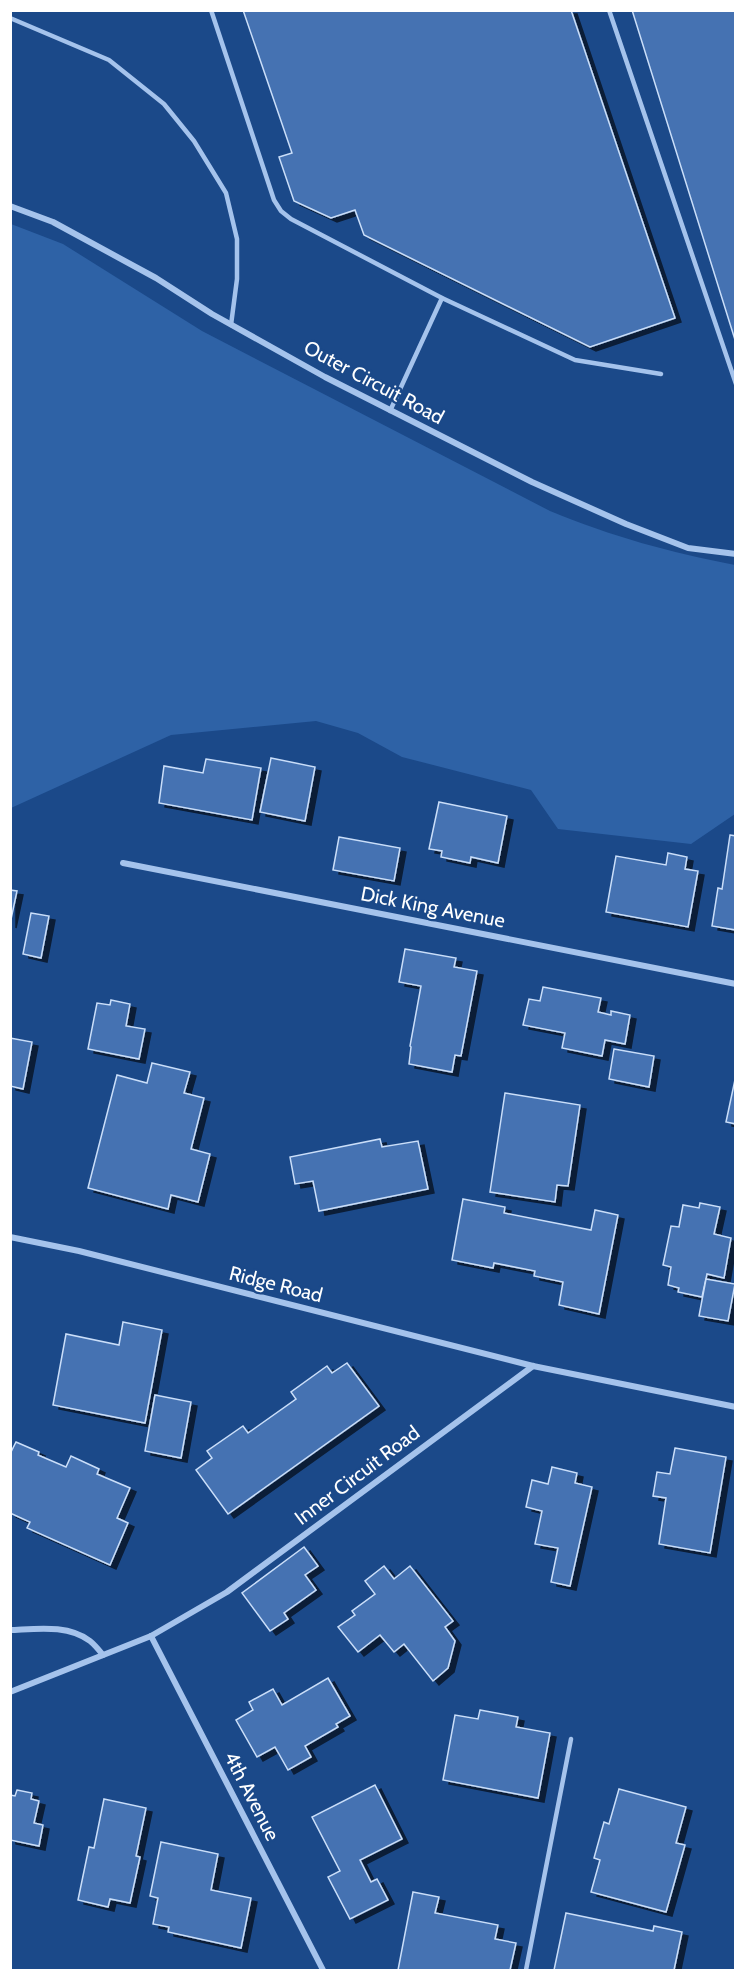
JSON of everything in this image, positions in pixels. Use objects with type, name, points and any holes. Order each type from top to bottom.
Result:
[{"type":"street","name":"Outer Circuit Road","points":[[10,206],[53,222],[156,278],[231,325],[390,411],[532,482],[626,524],[688,548],[735,554]]},
{"type":"street","name":"Dick King Avenue","points":[[123,863],[735,984]]},
{"type":"street","name":"Ridge Road","points":[[10,1237],[78,1251],[532,1366]]},
{"type":"street","points":[[532,1366],[735,1407]]},
{"type":"street","name":"Inner Circuit Road","points":[[10,1692],[151,1636],[227,1592],[532,1366]]},
{"type":"street","points":[[10,1630],[49,1628],[74,1632],[89,1640],[103,1655]]},
{"type":"street","name":"4th Avenue","points":[[151,1636],[323,1971]]},
{"type":"lane","points":[[210,10],[274,200],[281,211],[291,219],[442,298],[575,360],[661,374]]},
{"type":"lane","points":[[609,10],[735,384]]},
{"type":"lane","points":[[10,18],[109,60],[164,104],[194,141],[226,193],[237,239],[237,279],[231,325]]},
{"type":"lane","points":[[390,411],[442,298]]},
{"type":"lane","points":[[526,1971],[572,1739]]},
{"type":"shaded area","points":[[11,224],[63,244],[202,331],[550,511],[641,543],[735,565],[735,814],[691,844],[558,829],[531,790],[402,757],[358,733],[316,721],[171,735],[11,808]]},
{"type":"building","points":[[243,10],[571,10],[675,318],[590,347],[364,235],[355,210],[331,218],[294,201],[279,157],[292,153]]},
{"type":"building","points":[[632,10],[736,10],[736,343]]},
{"type":"building","points":[[271,758],[315,767],[305,821],[260,812]]},
{"type":"building","points":[[206,759],[261,768],[252,820],[159,803],[164,766],[203,773]]},
{"type":"building","points":[[439,802],[507,816],[498,863],[471,857],[470,863],[441,857],[442,851],[429,849]]},
{"type":"building","points":[[730,835],[736,836],[736,930],[712,926],[718,888],[722,889]]},
{"type":"building","points":[[339,837],[400,848],[394,881],[333,870]]},
{"type":"building","points":[[668,853],[687,857],[685,869],[698,871],[688,927],[606,912],[616,856],[666,865]]},
{"type":"building","points":[[10,890],[17,891],[10,924]]},
{"type":"building","points":[[31,913],[49,916],[41,958],[23,954]]},
{"type":"building","points":[[405,949],[456,958],[454,967],[477,971],[461,1056],[455,1055],[452,1072],[409,1064],[421,986],[399,982]]},
{"type":"building","points":[[543,987],[601,998],[598,1012],[611,1015],[611,1011],[630,1015],[625,1044],[605,1040],[602,1056],[562,1048],[565,1033],[523,1025],[529,999],[540,1001]]},
{"type":"building","points":[[111,1000],[130,1004],[126,1026],[145,1029],[139,1059],[88,1049],[97,1003],[110,1005]]},
{"type":"building","points":[[10,1038],[32,1042],[23,1089],[10,1086]]},
{"type":"building","points":[[614,1049],[654,1056],[649,1087],[609,1079]]},
{"type":"building","points":[[152,1063],[190,1072],[184,1093],[204,1098],[191,1149],[210,1154],[198,1202],[171,1195],[168,1209],[88,1188],[117,1075],[147,1083]]},
{"type":"building","points":[[736,1075],[736,1124],[726,1122]]},
{"type":"building","points":[[505,1093],[580,1105],[568,1186],[557,1185],[555,1202],[490,1192]]},
{"type":"building","points":[[380,1139],[382,1147],[418,1141],[428,1189],[319,1211],[313,1181],[295,1184],[290,1157]]},
{"type":"building","points":[[463,1199],[505,1207],[504,1213],[591,1230],[595,1210],[618,1215],[599,1314],[559,1305],[563,1282],[534,1276],[535,1271],[494,1263],[493,1268],[452,1260]]},
{"type":"building","points":[[700,1203],[720,1207],[714,1234],[731,1238],[724,1278],[707,1274],[702,1297],[678,1292],[679,1288],[668,1285],[671,1267],[663,1265],[671,1226],[679,1227],[683,1205],[699,1208]]},
{"type":"building","points":[[706,1279],[735,1284],[728,1321],[699,1316]]},
{"type":"building","points":[[123,1322],[162,1330],[145,1423],[53,1405],[66,1334],[119,1345]]},
{"type":"building","points":[[347,1363],[379,1406],[228,1514],[196,1470],[212,1458],[207,1451],[243,1426],[248,1433],[296,1399],[291,1392],[327,1366],[332,1373]]},
{"type":"building","points":[[155,1395],[191,1402],[181,1458],[145,1451]]},
{"type":"building","points":[[16,1442],[66,1467],[71,1456],[99,1469],[97,1474],[130,1488],[117,1518],[128,1523],[110,1565],[27,1528],[30,1522],[10,1513],[10,1454]]},
{"type":"building","points":[[675,1448],[726,1457],[710,1553],[659,1544],[666,1498],[653,1496],[657,1472],[670,1474]]},
{"type":"building","points":[[552,1467],[577,1473],[575,1483],[592,1487],[570,1586],[551,1582],[558,1548],[535,1544],[542,1511],[526,1507],[532,1480],[548,1484]]},
{"type":"building","points":[[304,1547],[318,1566],[305,1575],[316,1590],[284,1613],[288,1619],[270,1631],[242,1593]]},
{"type":"building","points":[[384,1566],[394,1579],[410,1566],[453,1621],[445,1627],[455,1641],[448,1668],[433,1681],[404,1644],[394,1652],[380,1635],[358,1652],[338,1627],[355,1615],[352,1611],[375,1594],[365,1581]]},
{"type":"building","points":[[328,1678],[350,1716],[336,1724],[338,1727],[305,1746],[311,1757],[288,1770],[275,1747],[257,1757],[236,1720],[253,1710],[249,1702],[273,1689],[282,1705]]},
{"type":"building","points":[[480,1710],[518,1717],[516,1727],[550,1733],[538,1798],[443,1780],[455,1715],[478,1719]]},
{"type":"building","points":[[375,1785],[402,1839],[360,1860],[371,1882],[377,1879],[388,1900],[350,1919],[328,1877],[340,1871],[312,1817]]},
{"type":"building","points":[[619,1789],[686,1807],[676,1843],[685,1845],[666,1912],[591,1892],[600,1860],[594,1858],[604,1822],[609,1824]]},
{"type":"building","points":[[17,1790],[32,1793],[31,1799],[39,1801],[34,1823],[43,1825],[39,1846],[10,1840],[10,1795],[15,1796]]},
{"type":"building","points":[[104,1799],[146,1808],[136,1856],[140,1857],[130,1903],[110,1899],[108,1907],[78,1900],[89,1847],[94,1848]]},
{"type":"building","points":[[161,1842],[218,1854],[211,1890],[251,1898],[241,1948],[168,1932],[169,1927],[153,1924],[158,1898],[150,1896]]},
{"type":"building","points":[[413,1892],[439,1897],[435,1913],[498,1925],[495,1939],[516,1943],[510,1970],[398,1970]]},
{"type":"building","points":[[566,1913],[653,1931],[654,1926],[682,1932],[674,1970],[554,1970]]}]
